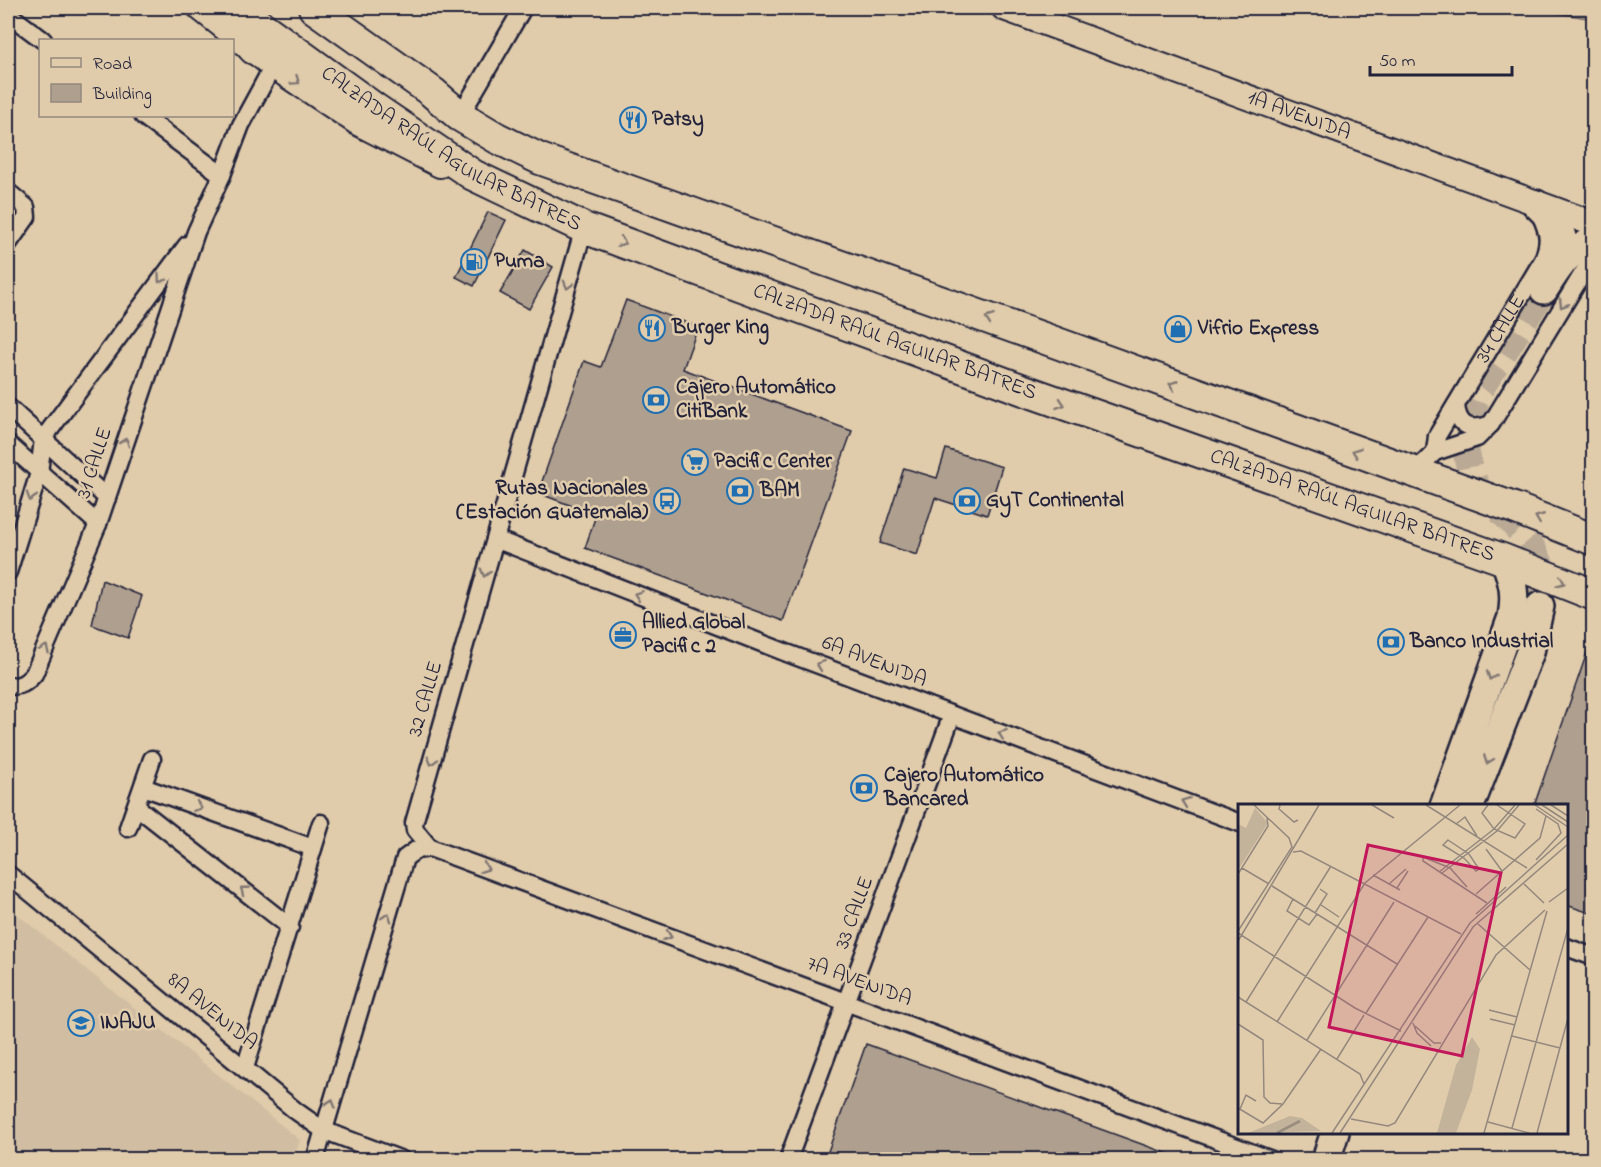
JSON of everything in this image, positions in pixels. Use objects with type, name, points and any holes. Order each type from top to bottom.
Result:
[{"type":"highway","points":[[218,8],[263,58]]},
{"type":"highway","name":"CALZADA RAÚL AGUILAR BATRES","points":[[236,8],[374,108],[473,175],[584,228],[1021,389],[1505,560],[1593,595]]},
{"type":"highway","name":"CALZADA RAÚL AGUILAR BATRES","points":[[314,8],[432,92],[460,116],[497,138],[540,159],[1036,335],[1514,508],[1593,540]]},
{"type":"main road","points":[[1536,204],[1554,222],[1562,234],[1564,249],[1560,264]]},
{"type":"main road","points":[[1544,290],[1560,264],[1570,253],[1593,241]]},
{"type":"main road","points":[[1445,804],[1512,617],[1515,602],[1514,584],[1505,560]]},
{"type":"main road","points":[[1471,804],[1530,652],[1540,606]]},
{"type":"main road","points":[[1326,1160],[1334,1134]]},
{"type":"street","points":[[200,8],[263,58],[358,123],[441,166],[473,175]]},
{"type":"street","points":[[460,116],[523,8]]},
{"type":"street","name":"1A AVENIDA","points":[[1004,8],[1593,224]]},
{"type":"street","points":[[8,14],[42,39]]},
{"type":"street","name":"31 CALLE","points":[[8,685],[14,687],[22,685],[34,674],[98,524],[196,232],[222,175],[263,58]]},
{"type":"street","points":[[144,117],[222,175]]},
{"type":"street","points":[[8,192],[26,207],[27,218],[8,244]]},
{"type":"street","name":"34 CALLE","points":[[1435,452],[1437,436],[1543,260],[1548,245],[1547,230],[1536,204]]},
{"type":"street","name":"32 CALLE","points":[[430,848],[415,830],[414,823],[584,228]]},
{"type":"street","name":"31 CALLE","points":[[8,572],[39,473],[43,440],[196,232]]},
{"type":"street","name":"34 CALLE","points":[[1413,473],[1435,452],[1477,438],[1491,424],[1593,255]]},
{"type":"street","points":[[1456,405],[1461,421],[1467,426],[1480,428],[1491,424]]},
{"type":"street","points":[[8,407],[106,498]]},
{"type":"street","points":[[8,444],[98,524]]},
{"type":"street","name":"6A AVENIDA","points":[[495,539],[1238,823]]},
{"type":"street","name":"33 CALLE","points":[[788,1160],[952,715]]},
{"type":"street","points":[[128,828],[152,759]]},
{"type":"street","points":[[143,787],[313,848]]},
{"type":"street","points":[[137,807],[290,927]]},
{"type":"street","points":[[245,1068],[321,823]]},
{"type":"street","points":[[315,1160],[405,858],[416,850],[430,848]]},
{"type":"street","name":"7A AVENIDA","points":[[430,848],[1272,1160]]},
{"type":"street","name":"8A AVENIDA","points":[[8,874],[296,1111],[323,1130],[402,1160]]},
{"type":"street","points":[[1568,948],[1593,957]]},
{"type":"shaded area","points":[[1529,8],[1593,8],[1593,19]]},
{"type":"shaded area","name":"INAJU","points":[[8,907],[300,1140],[294,1159],[8,1159]]},
{"type":"building","name":"Puma","points":[[488,212],[506,220],[474,286],[456,277]]},
{"type":"building","points":[[525,250],[553,267],[529,309],[500,293]]},
{"type":"building","name":"Pacific Center","points":[[626,300],[698,327],[683,369],[852,431],[783,621],[585,548],[596,515],[538,493],[584,361],[601,367]]},
{"type":"building","name":"GyT Continental","points":[[946,449],[1002,467],[987,515],[935,498],[917,555],[880,543],[904,468],[937,478]]},
{"type":"building","points":[[102,580],[142,596],[128,638],[92,625]]},
{"type":"building","points":[[1591,641],[1593,641],[1593,914],[1568,906],[1568,804],[1535,804]]},
{"type":"building","points":[[866,1044],[1180,1158],[1180,1160],[825,1160]]},
{"type":"tunnel","points":[[1540,606],[1540,563],[1529,542],[1511,521],[1479,491],[1471,475],[1466,451],[1469,423],[1479,391],[1544,290]]},
{"type":"place","name":"Patsy","points":[[633,120]]},
{"type":"place","name":"Puma","points":[[474,262]]},
{"type":"place","name":"Burger King","points":[[652,328]]},
{"type":"place","name":"Vifrio Express","points":[[1178,329]]},
{"type":"place","name":"Cajero Automático CitiBank","points":[[656,400]]},
{"type":"place","name":"Pacific Center","points":[[695,462]]},
{"type":"place","name":"BAM","points":[[740,491]]},
{"type":"place","name":"Rutas Nacionales (Estación Guatemala)","points":[[667,501]]},
{"type":"place","name":"GyT Continental","points":[[967,501]]},
{"type":"place","name":"Allied Global Pacific 2","points":[[623,635]]},
{"type":"place","name":"Banco Industrial","points":[[1391,642]]},
{"type":"place","name":"Cajero Automático Bancared","points":[[864,788]]},
{"type":"place","name":"INAJU","points":[[81,1023]]}]
